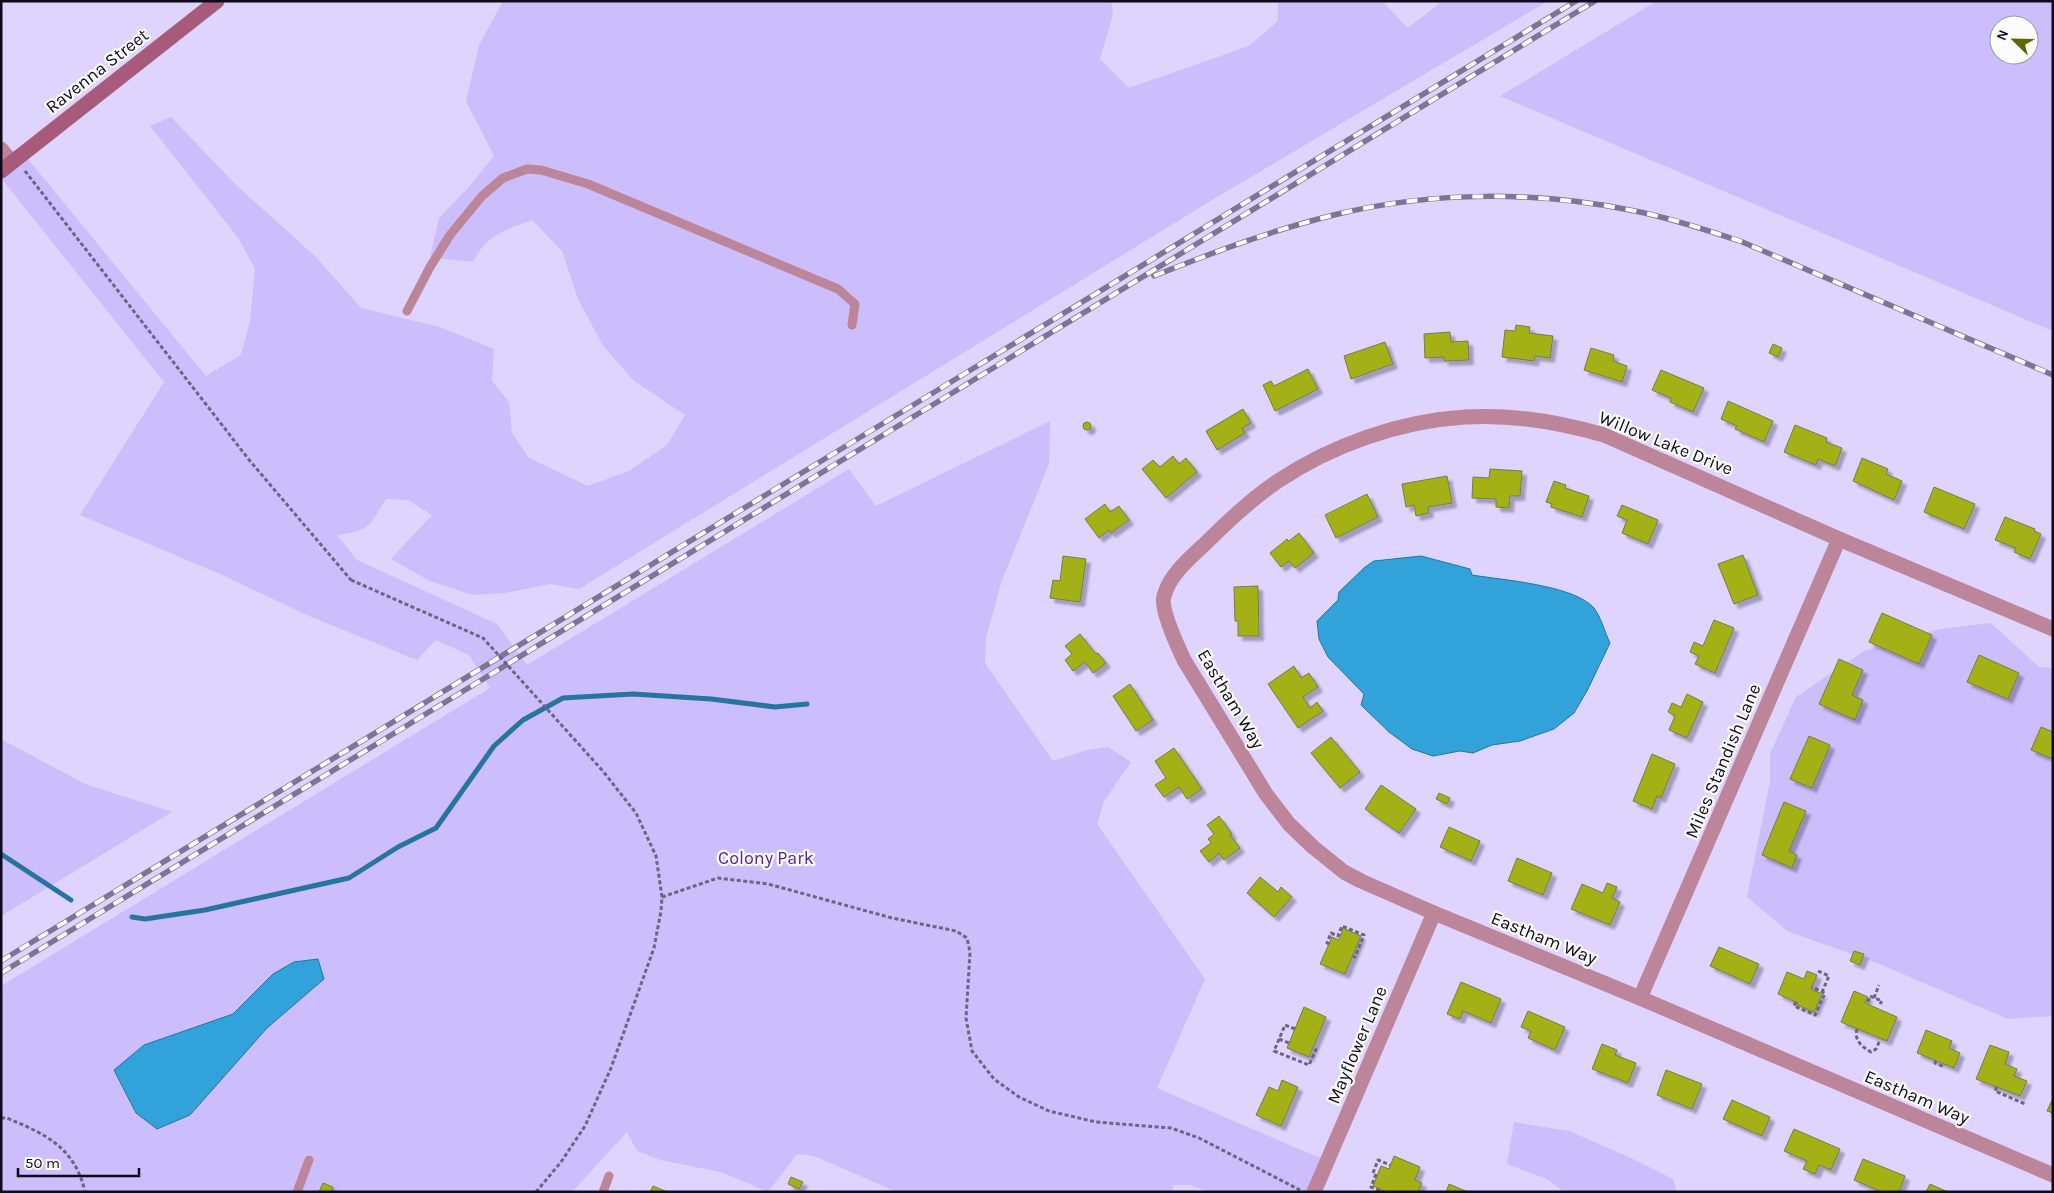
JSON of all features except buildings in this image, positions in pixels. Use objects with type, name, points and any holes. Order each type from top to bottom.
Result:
[{"type":"street","name":"Ravenna Street","points":[[12,166],[217,1]]},
{"type":"street","points":[[1,149],[12,166]]},
{"type":"street","name":"Willow Lake Drive","points":[[1170,582],[1180,568],[1232,517],[1278,481],[1329,452],[1383,432],[1418,423],[1466,417],[1524,418],[1604,435],[1840,539],[2053,629]]},
{"type":"street","name":"Miles Standish Lane","points":[[1640,998],[1840,539]]},
{"type":"street","name":"Eastham Way","points":[[1170,582],[1163,598],[1173,637],[1184,660],[1266,794],[1290,824],[1313,847],[1344,872],[1434,913],[1640,998],[2053,1175]]},
{"type":"street","name":"Mayflower Lane","points":[[1307,1191],[1434,913]]},
{"type":"lane","points":[[407,311],[450,234],[476,202],[503,178],[527,169],[541,170],[588,184],[838,289],[855,304],[852,325]]},
{"type":"lane","points":[[297,1192],[309,1160]]},
{"type":"lane","points":[[603,1192],[610,1176]]},
{"type":"path","points":[[12,166],[26,172],[250,461],[351,580],[483,638],[602,770],[636,813],[656,856],[662,897],[654,948],[611,1068],[586,1126],[561,1162],[536,1192]]},
{"type":"path","points":[[662,897],[718,878],[768,884],[892,918],[956,931],[967,938],[970,952],[966,1018],[972,1051],[994,1079],[1019,1097],[1049,1111],[1096,1122],[1171,1128],[1199,1138],[1307,1191]]},
{"type":"path","points":[[1329,944],[1327,943],[1331,933],[1338,936],[1342,926],[1364,935],[1355,957],[1352,956]]},
{"type":"path","points":[[1796,1002],[1794,1006],[1815,1015],[1829,976],[1818,971]]},
{"type":"path","points":[[1874,998],[1879,985]]},
{"type":"path","points":[[1812,988],[1822,992]]},
{"type":"path","points":[[1868,1002],[1870,996],[1882,1001],[1880,1004]]},
{"type":"path","points":[[1295,1029],[1285,1025],[1274,1051],[1309,1066],[1316,1047]]},
{"type":"path","points":[[1857,1029],[1856,1039],[1871,1052],[1876,1049],[1880,1040]]},
{"type":"path","points":[[1279,1039],[1289,1043]]},
{"type":"path","points":[[1936,1061],[1935,1063],[1946,1068]]},
{"type":"path","points":[[1996,1087],[1995,1091],[2025,1104]]},
{"type":"path","points":[[1,1118],[7,1118],[40,1132],[68,1155],[81,1174],[85,1192]]},
{"type":"path","points":[[1383,1192],[1371,1187],[1378,1160],[1390,1165]]},
{"type":"green space","name":"Colony Park","points":[[503,1],[1111,1],[1113,14],[1100,59],[1129,88],[1249,46],[1278,21],[1278,1],[1382,1],[1408,28],[1443,1],[1548,1],[1212,200],[579,589],[550,584],[506,593],[472,595],[430,581],[391,559],[432,515],[408,500],[386,499],[372,521],[363,529],[337,535],[357,560],[497,624],[527,665],[849,469],[876,506],[1050,421],[1049,464],[1001,583],[986,638],[985,663],[1053,761],[1087,750],[1108,747],[1131,762],[1104,801],[1097,824],[1205,979],[1157,1088],[1327,1161],[1314,1192],[1208,1192],[1191,1185],[1173,1185],[1173,1192],[897,1192],[814,1156],[797,1154],[768,1192],[721,1172],[660,1160],[637,1151],[627,1132],[572,1192],[1,1192],[1,986],[490,688],[469,655],[436,640],[417,660],[309,616],[220,574],[80,515],[164,382],[1,178],[23,153],[206,376],[241,355],[250,321],[255,269],[239,239],[150,126],[171,117],[236,185],[316,257],[361,308],[440,327],[494,349],[492,381],[509,402],[512,433],[529,458],[588,486],[629,471],[667,445],[685,415],[633,380],[602,344],[578,299],[562,251],[532,220],[506,230],[490,240],[478,253],[473,262],[430,257],[439,218],[468,188],[494,156],[466,101],[479,45]]},
{"type":"green space","points":[[1657,1],[2053,1],[2053,331],[1500,96]]},
{"type":"green space","points":[[1991,623],[2039,667],[2053,668],[2053,1016],[2008,1019],[1877,963],[1787,931],[1747,897],[1770,782],[1770,754],[1796,697],[1864,651],[1940,629]]},
{"type":"green space","points":[[1,739],[85,784],[172,812],[1,916]]},
{"type":"green space","points":[[1514,1122],[1569,1131],[1629,1157],[1673,1179],[1677,1192],[1564,1192],[1547,1179],[1507,1164]]},
{"type":"water","points":[[1421,556],[1470,569],[1472,575],[1555,589],[1584,600],[1594,608],[1610,643],[1574,713],[1554,729],[1520,741],[1492,745],[1473,753],[1460,751],[1433,756],[1412,749],[1389,732],[1361,705],[1364,694],[1328,657],[1319,639],[1317,621],[1338,600],[1339,592],[1374,561]]},
{"type":"water","points":[[318,959],[324,979],[267,1028],[190,1115],[157,1129],[136,1113],[114,1070],[144,1045],[233,1014],[273,974],[294,962]]},
{"type":"waterway","points":[[132,917],[145,919],[205,910],[349,878],[398,847],[436,828],[494,746],[523,720],[563,698],[633,694],[711,699],[775,707],[807,704]]},
{"type":"waterway","points":[[1,854],[71,900]]},
{"type":"railway","points":[[1,961],[1576,1]]},
{"type":"railway","points":[[1,973],[1595,1]]},
{"type":"railway","points":[[1154,276],[1268,234],[1314,220],[1374,206],[1411,201],[1486,196],[1523,197],[1598,204],[1688,224],[1740,241],[2053,375]]}]
